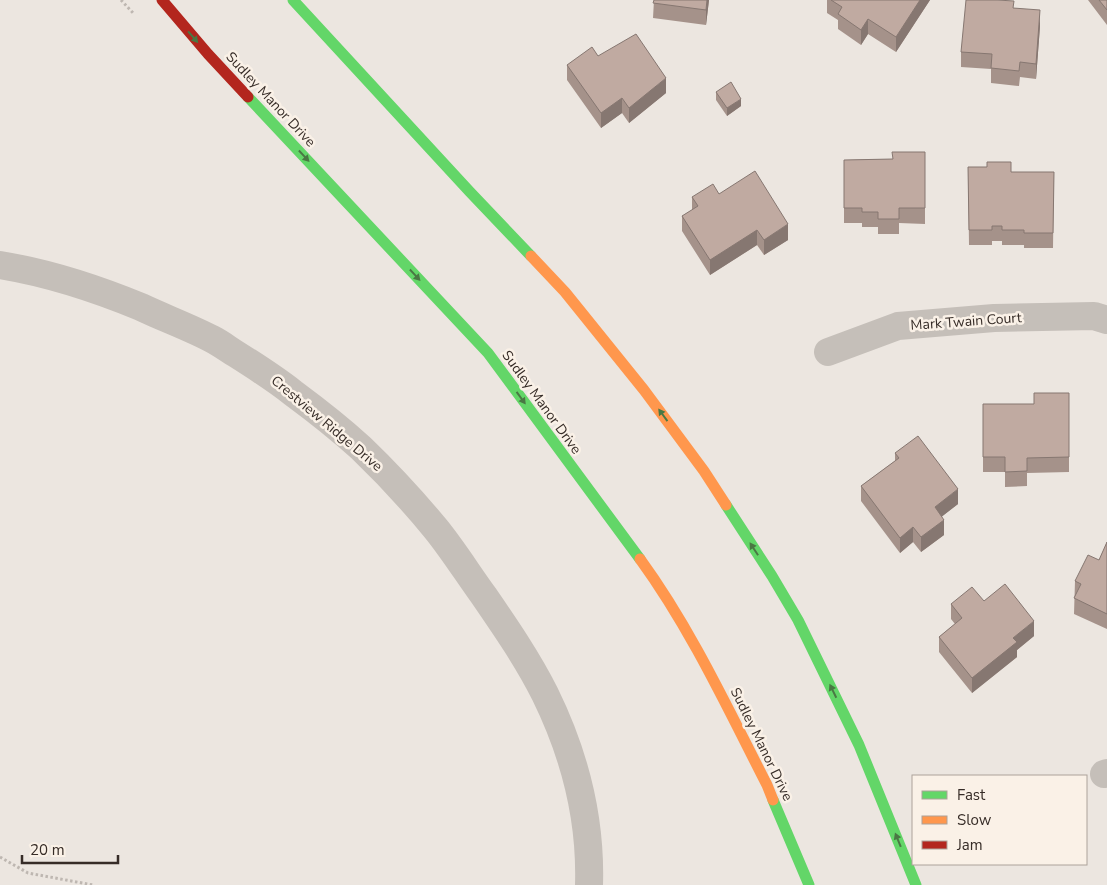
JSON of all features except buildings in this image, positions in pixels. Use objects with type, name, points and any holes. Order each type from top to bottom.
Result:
[{"type":"main road","name":"Sudley Manor Drive","points":[[162,0],[208,54],[488,353],[651,575],[710,673],[767,785],[809,885]]},
{"type":"main road","points":[[293,0],[565,292],[644,390],[704,471],[798,620],[859,745],[916,885]]},
{"type":"street","name":"Crestview Ridge Drive","points":[[0,265],[22,268],[65,279],[106,293],[213,339],[268,374],[310,406],[360,447],[394,481],[437,530],[518,647],[545,693],[560,728],[575,772],[582,802],[587,832],[589,885]]},
{"type":"street","name":"Mark Twain Court","points":[[828,352],[898,326],[994,318],[1094,316],[1107,320]]},
{"type":"path","points":[[121,0],[134,14]]},
{"type":"path","points":[[0,857],[28,873],[93,885]]},
{"type":"traffic: fast","points":[[293,0],[531,256]]},
{"type":"traffic: fast","points":[[248,97],[488,353],[640,559]]},
{"type":"traffic: fast","points":[[726,505],[798,620],[859,745],[916,885]]},
{"type":"traffic: fast","points":[[773,800],[809,885]]},
{"type":"traffic: slow","points":[[531,256],[565,292],[644,390],[704,471],[726,505]]},
{"type":"traffic: slow","points":[[640,559],[692,641],[738,727],[773,800]]},
{"type":"traffic: jam","points":[[162,0],[248,97]]}]
